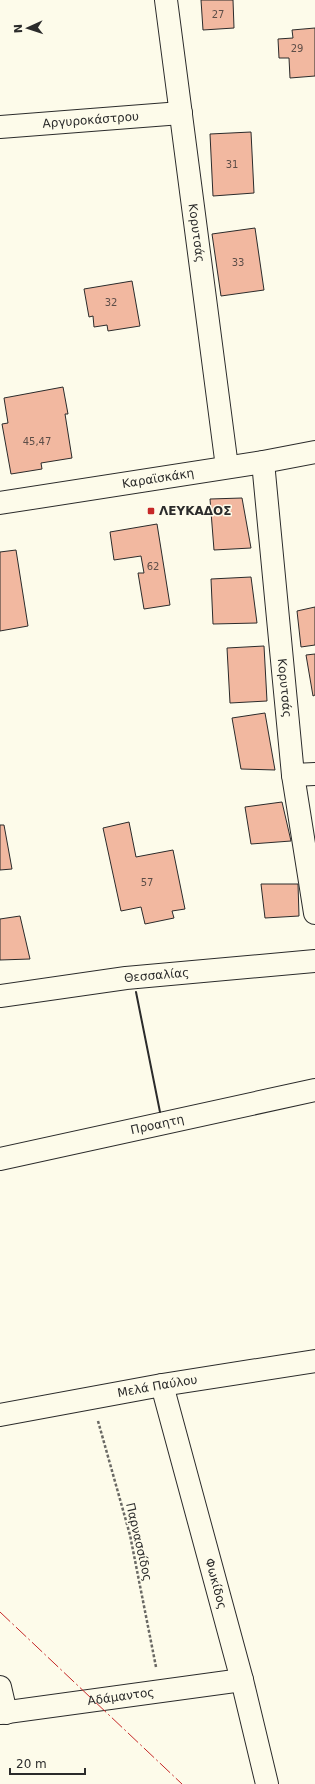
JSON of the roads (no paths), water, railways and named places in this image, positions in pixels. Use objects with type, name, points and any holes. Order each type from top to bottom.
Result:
[{"type":"street","name":"Κορυτσάς","points":[[166,0],[227,467]]},
{"type":"street","name":"Αργυροκάστρου","points":[[0,127],[181,113]]},
{"type":"street","name":"Καραϊσκάκη","points":[[0,503],[263,462],[315,452]]},
{"type":"street","name":"Κορυτσάς","points":[[263,462],[293,775],[315,913]]},
{"type":"street","points":[[293,775],[315,774]]},
{"type":"street","name":"Θεσσαλίας","points":[[0,996],[126,978],[315,961]]},
{"type":"street","name":"Προαητη","points":[[0,1159],[315,1090]]},
{"type":"street","name":"Μελά Παύλου","points":[[0,1415],[162,1386],[315,1361]]},
{"type":"street","name":"Φωκίδος","points":[[162,1386],[242,1680],[267,1784]]},
{"type":"street","name":"Αδάμαντος","points":[[3,1713],[242,1680]]},
{"type":"street","points":[[0,1687],[3,1713]]},
{"type":"place","name":"ΛΕΥΚΑΔΟΣ","points":[[151,511]]}]
